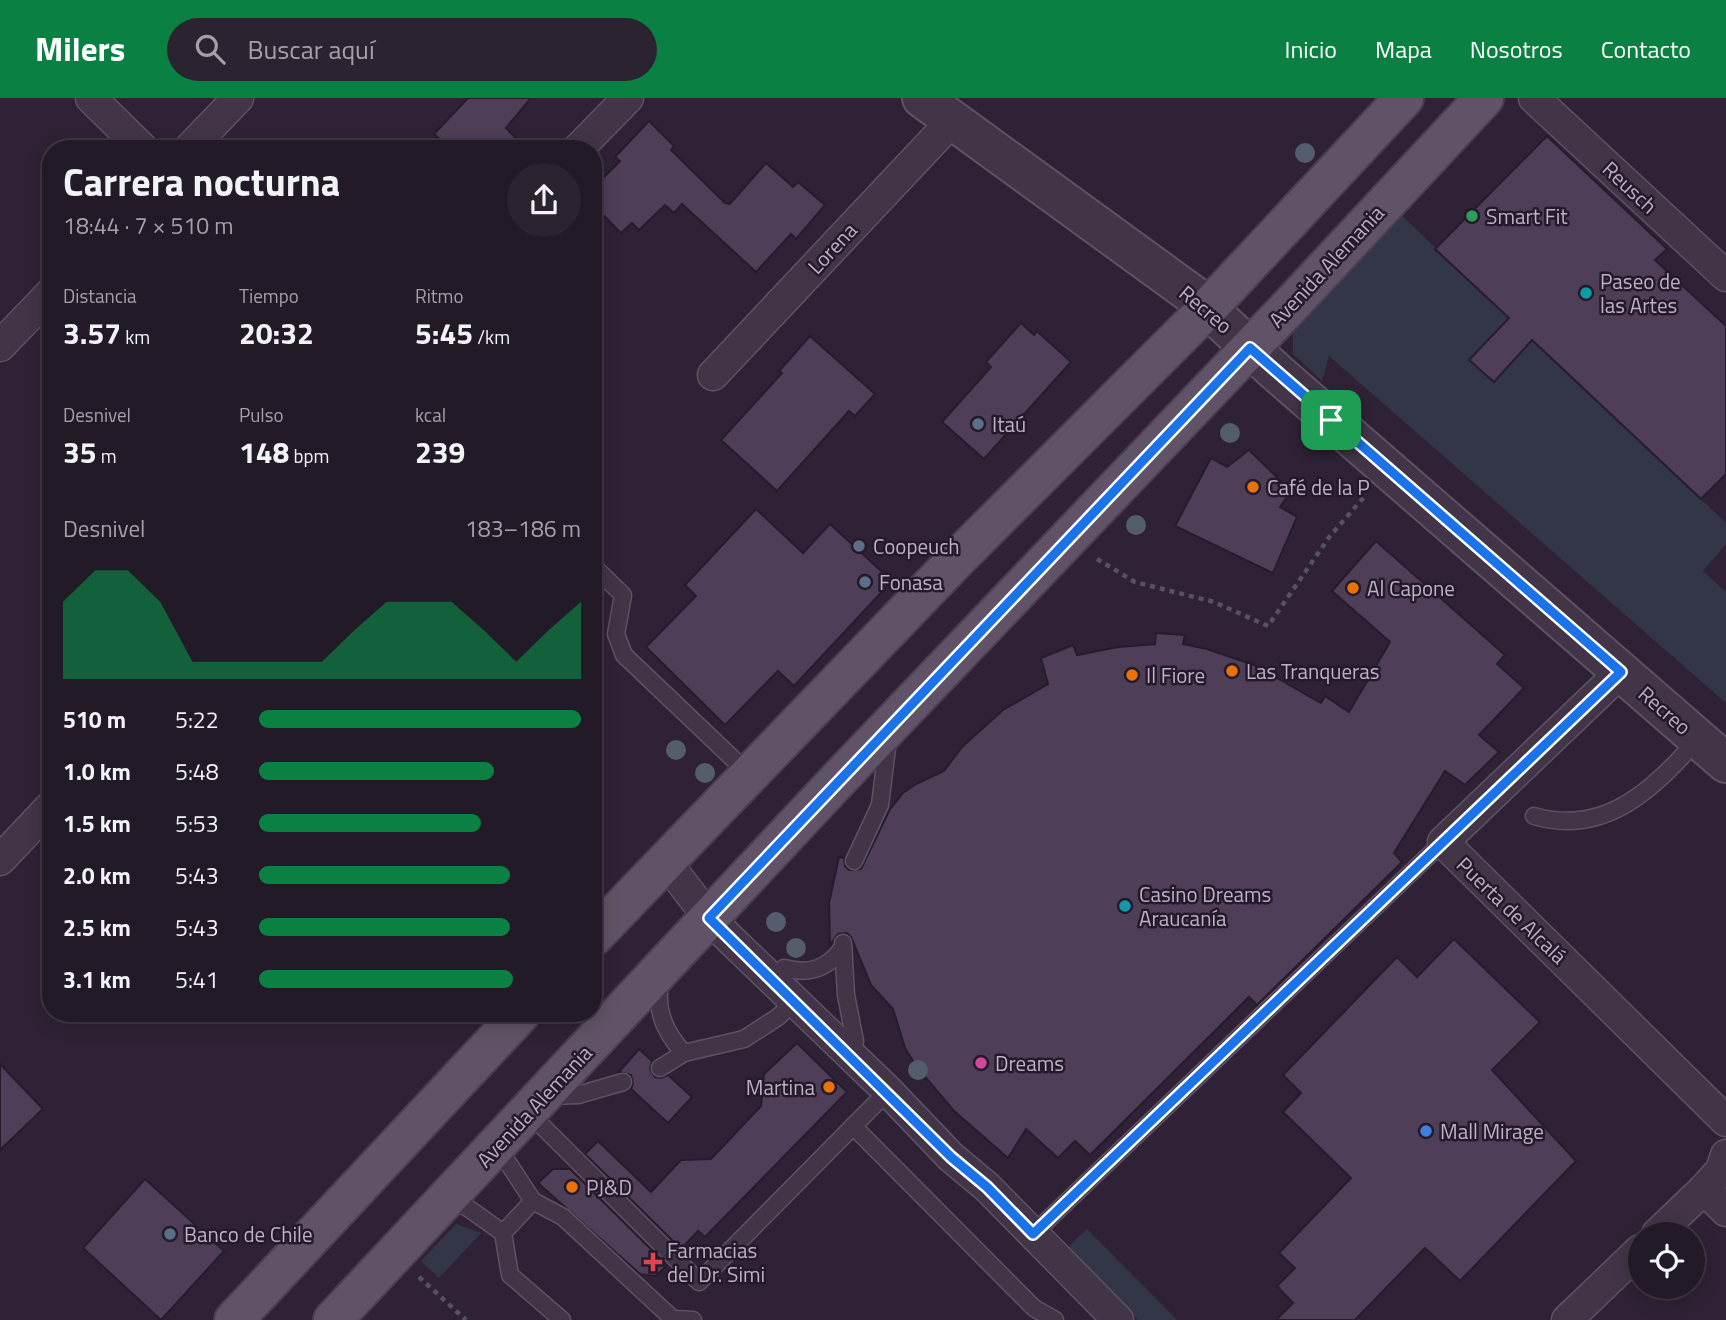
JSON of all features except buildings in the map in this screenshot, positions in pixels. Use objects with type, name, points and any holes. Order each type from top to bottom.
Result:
[{"type":"main road","points":[[602,928],[957,559],[1208,308],[1404,98]]},
{"type":"main road","name":"Avenida Alemania","points":[[332,1320],[1483,98]]},
{"type":"main road","points":[[234,1320],[513,1022]]},
{"type":"street","points":[[90,98],[134,140]]},
{"type":"street","points":[[198,140],[238,98]]},
{"type":"street","points":[[587,140],[628,98]]},
{"type":"street","name":"Recreo","points":[[922,98],[1208,308],[1250,348],[1712,751]]},
{"type":"street","name":"Reusch","points":[[1534,98],[1726,276]]},
{"type":"street","name":"Lorena","points":[[713,375],[952,121]]},
{"type":"street","points":[[0,346],[42,302]]},
{"type":"street","name":"Puerta de Alcalá","points":[[1621,672],[1443,842],[1726,1121]]},
{"type":"street","points":[[0,860],[42,816]]},
{"type":"street","points":[[666,862],[715,911],[794,1001],[888,1091],[951,1157],[987,1187],[1108,1318]]},
{"type":"street","points":[[715,911],[784,968],[856,1041],[960,1148],[987,1187]]},
{"type":"street","points":[[1670,1222],[1721,1170],[1726,1155]]},
{"type":"street","points":[[1704,1189],[1726,1211]]},
{"type":"street","points":[[1567,1320],[1628,1262]]},
{"type":"lane","points":[[602,574],[624,595],[616,634],[624,655],[749,774]]},
{"type":"lane","points":[[853,860],[880,805],[885,753],[896,719]]},
{"type":"lane","points":[[1534,816],[1572,822],[1605,815],[1644,793],[1668,774],[1712,751]]},
{"type":"lane","points":[[835,783],[863,781],[883,786]]},
{"type":"lane","points":[[1033,1234],[1443,842]]},
{"type":"lane","points":[[784,968],[807,971],[819,969],[828,964],[843,945],[846,995],[856,1041]]},
{"type":"lane","points":[[663,969],[659,1009],[665,1028],[684,1053]]},
{"type":"lane","points":[[660,1068],[684,1053],[744,1039],[778,1017],[794,1001]]},
{"type":"lane","points":[[535,1104],[623,1083]]},
{"type":"lane","points":[[535,1104],[699,1282],[888,1091]]},
{"type":"lane","points":[[853,1126],[1034,1308],[1055,1320]]},
{"type":"lane","points":[[496,1146],[533,1201],[563,1217],[674,1320],[693,1320]]},
{"type":"lane","points":[[447,1198],[468,1208],[503,1233],[510,1275],[562,1320]]},
{"type":"lane","points":[[503,1233],[533,1201]]},
{"type":"path","points":[[1069,535],[1088,553],[1135,582],[1213,602],[1268,626],[1330,536],[1388,469]]},
{"type":"path","points":[[411,1269],[466,1320]]},
{"type":"shaded area","points":[[1400,214],[1726,523],[1726,544],[1703,571],[1726,592],[1726,703],[1329,356],[1322,381],[1293,354],[1293,332]]},
{"type":"shaded area","points":[[456,1224],[481,1233],[439,1278],[421,1261]]},
{"type":"shaded area","points":[[1087,1229],[1177,1320],[1138,1320],[1066,1249]]},
{"type":"place","name":"Smart Fit","points":[[1472,216]]},
{"type":"place","name":"Paseo de las Artes","points":[[1586,293]]},
{"type":"place","name":"Itaú","points":[[978,424]]},
{"type":"place","name":"Café de la P","points":[[1253,487]]},
{"type":"place","name":"Coopeuch","points":[[859,546]]},
{"type":"place","name":"Fonasa","points":[[865,582]]},
{"type":"place","name":"Al Capone","points":[[1353,588]]},
{"type":"place","name":"Las Tranqueras","points":[[1232,671]]},
{"type":"place","name":"Il Fiore","points":[[1132,675]]},
{"type":"place","name":"Casino Dreams Araucanía","points":[[1125,906]]},
{"type":"place","name":"Dreams","points":[[981,1063]]},
{"type":"place","name":"Martina","points":[[829,1087]]},
{"type":"place","name":"Mall Mirage","points":[[1426,1131]]},
{"type":"place","name":"PJ&D","points":[[572,1187]]},
{"type":"place","name":"Banco de Chile","points":[[170,1234]]},
{"type":"place","name":"Farmacias del Dr. Simi","points":[[653,1262]]},
{"type":"route","points":[[1250,348],[1331,420],[1621,672],[1033,1234],[987,1187],[951,1157],[888,1091],[709,918],[1069,535],[1250,348]]}]
